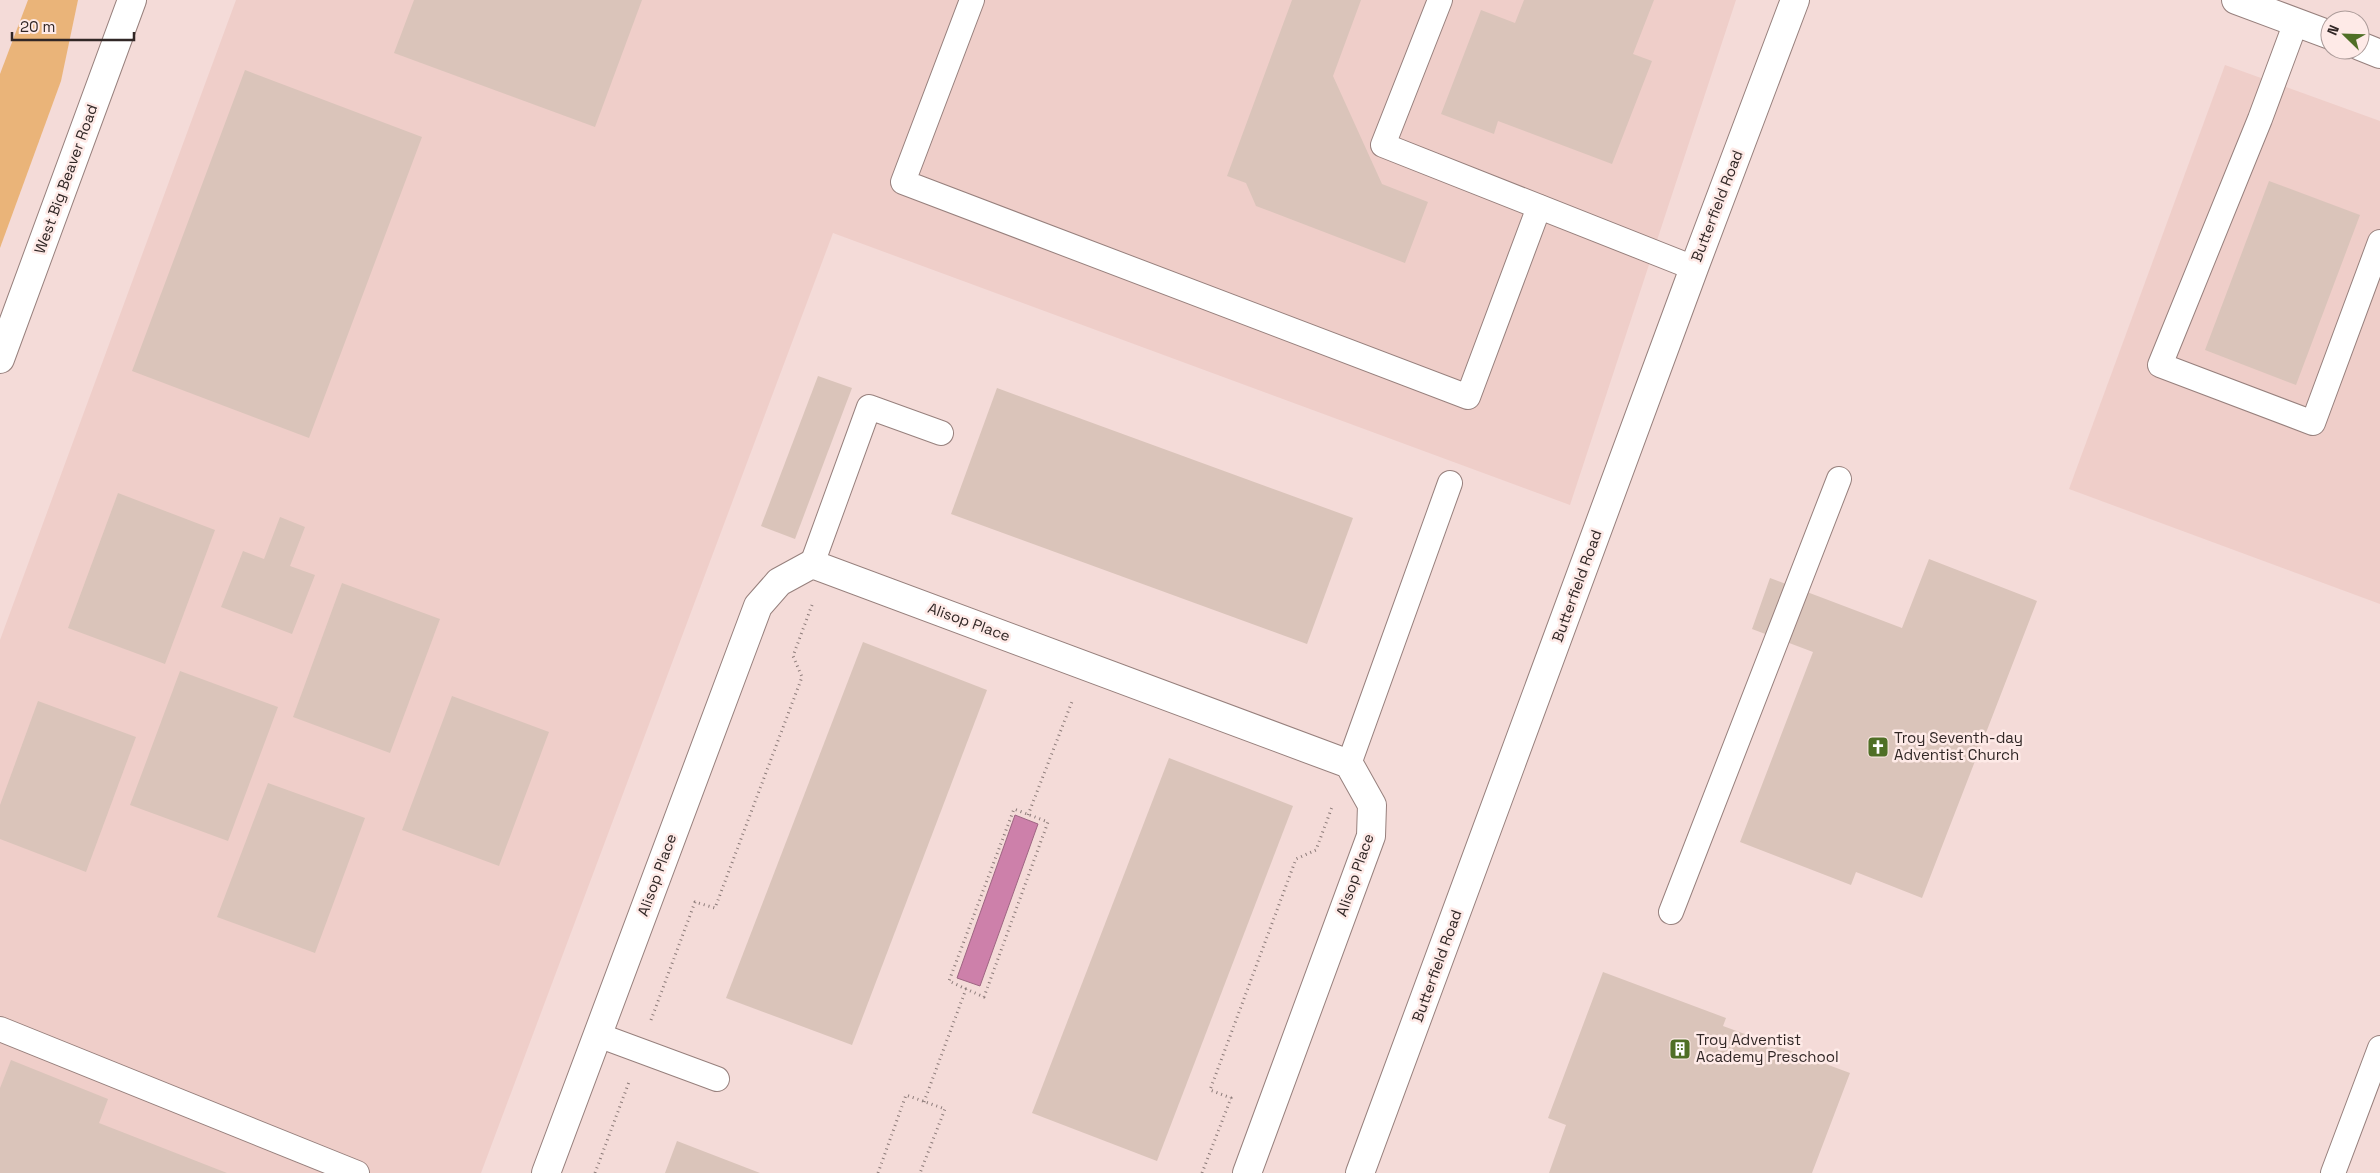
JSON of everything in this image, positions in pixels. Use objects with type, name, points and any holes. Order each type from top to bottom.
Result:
[{"type":"street","name":"West Big Beaver Road","points":[[0,359],[132,0]]},
{"type":"street","name":"Butterfield Road","points":[[1360,1173],[1694,268],[1795,0]]},
{"type":"street","points":[[2236,0],[2320,31]]},
{"type":"street","name":"Alisop Place","points":[[546,1173],[758,606],[779,582],[812,564],[1348,764],[1372,805],[1371,836],[1247,1173]]},
{"type":"lane","points":[[972,0],[903,182],[1468,397],[1539,207]]},
{"type":"lane","points":[[1440,0],[1383,145],[1694,268]]},
{"type":"lane","points":[[2296,22],[2260,119],[2160,364],[2313,423],[2380,242]]},
{"type":"lane","points":[[812,564],[869,408],[941,433]]},
{"type":"lane","points":[[1671,912],[1839,479]]},
{"type":"lane","points":[[1348,764],[1450,483]]},
{"type":"lane","points":[[0,1029],[357,1173]]},
{"type":"lane","points":[[598,1035],[716,1079]]},
{"type":"lane","points":[[2333,1173],[2380,1048]]},
{"type":"path","points":[[650,1024],[696,902],[715,908],[802,677],[793,656],[815,598]]},
{"type":"path","points":[[1028,815],[1076,692]]},
{"type":"path","points":[[1202,1173],[1231,1098],[1210,1090],[1296,859],[1316,850],[1335,798]]},
{"type":"path","points":[[1014,810],[1048,822],[984,997],[966,989],[949,982],[1014,810]]},
{"type":"path","points":[[924,1102],[966,989]]},
{"type":"path","points":[[595,1173],[631,1074]]},
{"type":"path","points":[[878,1173],[906,1095],[945,1109],[920,1173]]},
{"type":"shaded area","points":[[28,0],[78,0],[61,81],[0,248],[0,74]]},
{"type":"shaded area","points":[[236,0],[1736,0],[1570,505],[833,233],[481,1173],[0,1173],[0,640]]},
{"type":"shaded area","points":[[2225,65],[2380,121],[2380,604],[2069,489]]},
{"type":"shaded area","points":[[1015,815],[1038,824],[980,986],[957,978]]},
{"type":"building","points":[[414,0],[642,0],[595,127],[394,53]]},
{"type":"building","points":[[1292,0],[1361,0],[1333,76],[1382,184],[1428,202],[1405,263],[1256,206],[1246,183],[1227,176]]},
{"type":"building","points":[[1524,0],[1654,0],[1633,54],[1652,61],[1612,164],[1498,121],[1494,134],[1441,114],[1481,10],[1515,23]]},
{"type":"building","points":[[245,70],[422,137],[309,438],[132,371]]},
{"type":"building","points":[[2269,181],[2360,215],[2296,385],[2205,350]]},
{"type":"building","points":[[818,376],[852,388],[795,539],[761,526]]},
{"type":"building","points":[[997,388],[1353,518],[1307,644],[951,514]]},
{"type":"building","points":[[118,493],[215,530],[165,664],[68,628]]},
{"type":"building","points":[[280,517],[305,527],[290,566],[315,575],[292,634],[221,607],[243,551],[264,559]]},
{"type":"building","name":"Troy Seventh-day Adventist Church","points":[[1929,559],[2037,601],[1922,898],[1856,872],[1851,885],[1740,842],[1813,652],[1752,629],[1770,578],[1902,628]]},
{"type":"building","points":[[342,583],[440,619],[390,753],[293,717]]},
{"type":"building","points":[[863,642],[987,690],[852,1045],[726,998]]},
{"type":"building","points":[[180,671],[278,707],[228,841],[130,805]]},
{"type":"building","points":[[452,696],[549,732],[499,866],[402,830]]},
{"type":"building","points":[[38,701],[136,737],[86,872],[0,839],[0,805]]},
{"type":"building","points":[[1169,758],[1293,806],[1157,1161],[1032,1113]]},
{"type":"building","points":[[268,783],[365,818],[315,953],[217,917]]},
{"type":"building","name":"Troy Adventist Academy Preschool","points":[[1603,972],[1726,1018],[1723,1026],[1850,1073],[1812,1173],[1549,1173],[1566,1125],[1548,1118]]},
{"type":"building","points":[[11,1060],[108,1099],[99,1123],[227,1173],[0,1173],[0,1088]]},
{"type":"building","points":[[677,1141],[760,1173],[665,1173]]},
{"type":"place","name":"Troy Seventh-day Adventist Church","points":[[1878,747]]},
{"type":"place","name":"Troy Adventist Academy Preschool","points":[[1680,1049]]}]
